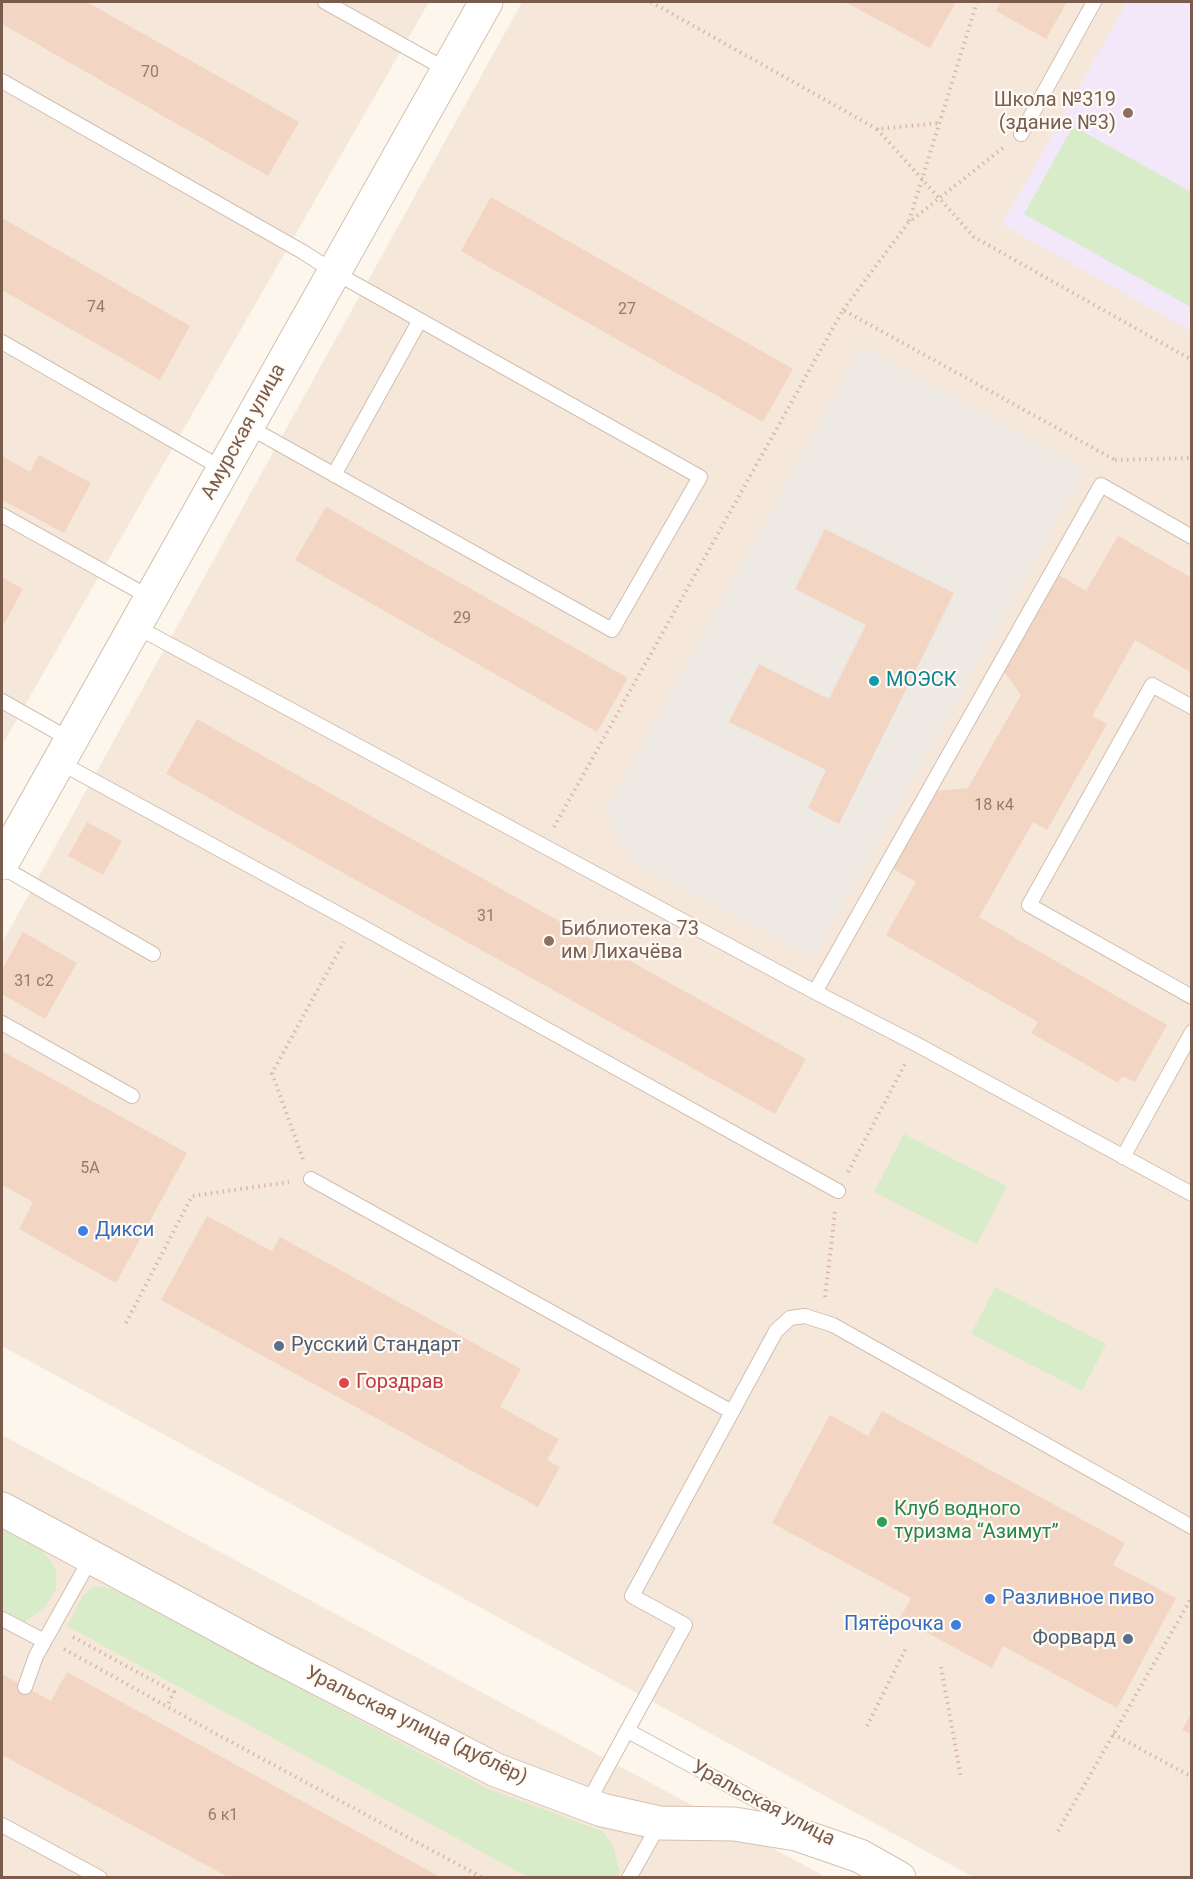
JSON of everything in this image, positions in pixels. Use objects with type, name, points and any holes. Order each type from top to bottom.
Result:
[{"type":"main road","name":"Амурская улица","points":[[2,865],[486,2]]},
{"type":"main road","name":"Уральская улица (дублёр)","points":[[2,1509],[262,1649],[496,1770],[602,1810],[660,1823],[734,1824],[796,1834],[860,1856]]},
{"type":"main road","name":"Уральская улица","points":[[860,1856],[899,1878]]},
{"type":"lane","points":[[326,2],[447,70]]},
{"type":"lane","points":[[1021,134],[1094,2]]},
{"type":"lane","points":[[2,81],[334,272],[700,477],[612,630],[247,426]]},
{"type":"lane","points":[[334,475],[420,320]]},
{"type":"lane","points":[[2,342],[223,469]]},
{"type":"lane","points":[[815,992],[1101,486],[1191,537]]},
{"type":"lane","points":[[2,515],[151,598]]},
{"type":"lane","points":[[135,626],[815,992],[916,1044],[1191,1194]]},
{"type":"lane","points":[[1191,707],[1152,685],[1029,905],[1191,997]]},
{"type":"lane","points":[[2,701],[65,751],[355,923],[838,1191]]},
{"type":"lane","points":[[2,865],[153,954]]},
{"type":"lane","points":[[2,1023],[132,1096]]},
{"type":"lane","points":[[1123,1157],[1191,1032]]},
{"type":"lane","points":[[311,1179],[732,1412]]},
{"type":"lane","points":[[587,1804],[686,1625],[632,1596],[776,1330],[790,1318],[804,1316],[833,1325],[1191,1527]]},
{"type":"lane","points":[[25,1687],[36,1656],[91,1558]]},
{"type":"lane","points":[[2,1619],[44,1641]]},
{"type":"lane","name":"Уральская улица","points":[[627,1731],[860,1856]]},
{"type":"lane","points":[[629,1878],[660,1823]]},
{"type":"lane","points":[[2,1825],[99,1878]]},
{"type":"path","points":[[651,2],[877,129],[974,237],[1191,360]]},
{"type":"path","points":[[908,223],[977,2]]},
{"type":"path","points":[[877,129],[940,123]]},
{"type":"path","points":[[543,846],[843,309],[908,223],[1021,134]]},
{"type":"path","points":[[843,309],[1115,460],[1191,458]]},
{"type":"path","points":[[1101,486],[1115,460]]},
{"type":"path","points":[[126,1323],[192,1196],[311,1179],[272,1073],[355,923]]},
{"type":"path","points":[[1058,1831],[1191,1597]]},
{"type":"path","points":[[52,1626],[174,1692],[167,1706]]},
{"type":"path","points":[[867,1726],[906,1648]]},
{"type":"path","points":[[71,1653],[483,1878]]},
{"type":"path","points":[[941,1667],[961,1778]]},
{"type":"path","points":[[1113,1734],[1191,1777]]},
{"type":"shaded area","points":[[2,2],[429,2],[2,745]]},
{"type":"shaded area","points":[[522,2],[1191,2],[1191,1877],[973,1877],[2,1346],[2,943]]},
{"type":"shaded area","name":"Школа №319 (здание №3)","points":[[1127,2],[1191,2],[1191,331],[1002,224]]},
{"type":"shaded area","points":[[861,346],[1086,469],[813,958],[631,861],[605,812]]},
{"type":"shaded area","points":[[2,1435],[826,1877],[2,1877]]},
{"type":"green space","points":[[1073,126],[1191,192],[1191,307],[1024,214]]},
{"type":"green space","points":[[904,1134],[1007,1186],[977,1244],[874,1192]]},
{"type":"green space","points":[[995,1287],[1106,1344],[1082,1391],[971,1334]]},
{"type":"green space","points":[[2,1528],[41,1548],[56,1569],[56,1590],[45,1607],[22,1624],[2,1612]]},
{"type":"green space","points":[[95,1586],[113,1589],[486,1788],[602,1831],[613,1845],[620,1873],[618,1877],[528,1877],[67,1626],[83,1595]]},
{"type":"building","points":[[2,2],[87,2],[299,122],[268,176],[2,24]]},
{"type":"building","points":[[845,2],[956,2],[930,48]]},
{"type":"building","points":[[1001,2],[1067,2],[1046,39],[996,11]]},
{"type":"building","points":[[491,197],[793,369],[763,422],[461,251]]},
{"type":"building","points":[[2,218],[190,326],[160,380],[2,290]]},
{"type":"building","points":[[39,455],[91,483],[64,533],[2,500],[2,456],[30,472]]},
{"type":"building","points":[[326,507],[628,678],[597,732],[295,560]]},
{"type":"building","name":"МОЭСК","points":[[825,529],[954,593],[839,824],[808,808],[826,770],[729,722],[759,664],[829,699],[866,625],[795,589]]},
{"type":"building","points":[[1118,536],[1192,578],[1192,673],[1135,640],[1092,716],[1107,724],[1047,830],[1033,822],[979,917],[1167,1025],[1135,1082],[1122,1076],[1118,1083],[1031,1033],[1038,1022],[886,935],[916,882],[890,867],[936,791],[968,788],[1021,695],[1004,672],[1057,574],[1086,591]]},
{"type":"building","points":[[2,577],[23,589],[2,628]]},
{"type":"building","points":[[197,719],[806,1059],[775,1114],[166,774]]},
{"type":"building","points":[[87,822],[122,841],[103,875],[68,856]]},
{"type":"building","points":[[23,932],[77,963],[45,1019],[2,994],[2,970]]},
{"type":"building","points":[[2,1051],[187,1153],[116,1283],[19,1229],[33,1202],[2,1185]]},
{"type":"building","points":[[207,1216],[272,1251],[280,1237],[521,1369],[500,1407],[559,1439],[547,1460],[560,1467],[538,1507],[161,1300]]},
{"type":"building","points":[[882,1411],[1125,1543],[1113,1565],[1176,1598],[1117,1708],[1003,1646],[992,1668],[900,1618],[911,1598],[772,1523],[830,1415],[868,1436]]},
{"type":"building","points":[[67,1672],[442,1878],[230,1878],[2,1755],[2,1674],[51,1701]]},
{"type":"building","points":[[1192,1712],[1192,1735],[1182,1730]]},
{"type":"place","name":"Школа №319 (здание №3)","points":[[1128,113]]},
{"type":"place","name":"МОЭСК","points":[[874,681]]},
{"type":"place","name":"Библиотека 73 им Лихачёва","points":[[549,941]]},
{"type":"place","name":"Дикси","points":[[83,1231]]},
{"type":"place","name":"Русский Стандарт","points":[[279,1346]]},
{"type":"place","name":"Горздрав","points":[[344,1383]]},
{"type":"place","name":"Клуб водного туризма “Азимут”","points":[[882,1522]]},
{"type":"place","name":"Разливное пиво","points":[[990,1599]]},
{"type":"place","name":"Пятёрочка","points":[[956,1625]]},
{"type":"place","name":"Форвард","points":[[1128,1639]]}]
